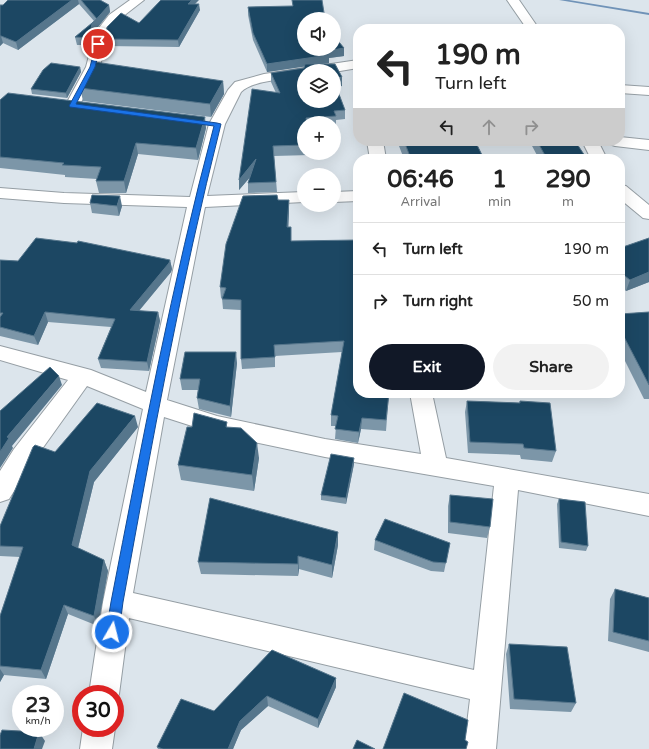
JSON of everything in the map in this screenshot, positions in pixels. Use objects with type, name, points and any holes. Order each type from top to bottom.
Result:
[{"type":"street","points":[[88,108],[65,105],[93,67],[101,33],[113,18],[138,0]]},
{"type":"street","points":[[513,0],[530,24]]},
{"type":"street","points":[[341,66],[353,65]]},
{"type":"street","points":[[105,685],[117,602],[155,405],[197,202],[210,124],[240,85],[264,78],[297,73]]},
{"type":"street","points":[[625,89],[649,91]]},
{"type":"street","points":[[625,142],[649,146]]},
{"type":"street","points":[[0,193],[64,198],[197,202],[297,197]]},
{"type":"street","points":[[625,194],[649,214]]},
{"type":"street","points":[[341,197],[353,196]]},
{"type":"street","points":[[0,353],[83,376],[155,405],[217,425],[325,448],[506,478],[649,505]]},
{"type":"street","points":[[0,492],[23,456],[83,376]]},
{"type":"street","points":[[422,398],[435,466]]},
{"type":"street","points":[[480,749],[488,688],[506,478]]},
{"type":"street","points":[[117,602],[488,688]]},
{"type":"street","points":[[96,749],[98,737]]},
{"type":"building","points":[[8,0],[72,0],[16,42],[0,36],[0,5],[3,5]]},
{"type":"building","points":[[81,0],[100,0],[109,5],[97,19]]},
{"type":"building","points":[[161,0],[192,0],[188,4],[199,4],[178,40],[105,39],[107,27],[121,13],[139,23]]},
{"type":"building","points":[[292,0],[322,0],[324,12],[297,12],[297,56],[322,56],[267,64],[253,33],[248,7],[293,6]]},
{"type":"building","points":[[95,21],[92,24],[89,38],[75,37]]},
{"type":"building","points":[[95,62],[223,81],[210,104],[80,88]]},
{"type":"building","points":[[51,63],[80,67],[66,93],[31,89],[43,70]]},
{"type":"building","points":[[297,69],[297,108],[341,108],[341,99],[345,110],[334,111],[336,116],[297,116],[297,145],[273,146],[276,182],[248,183],[256,159],[239,180],[252,89],[280,93],[271,73]]},
{"type":"building","points":[[8,93],[205,117],[196,148],[136,143],[124,181],[96,181],[101,167],[62,165],[64,163],[0,157],[0,100]]},
{"type":"building","points":[[406,146],[478,146],[482,154],[409,154]]},
{"type":"building","points":[[540,146],[578,146],[584,154],[544,154]]},
{"type":"building","points":[[92,195],[120,196],[117,206],[90,203]]},
{"type":"building","points":[[277,195],[278,200],[289,200],[287,227],[291,227],[291,241],[353,240],[353,398],[388,398],[386,420],[362,418],[359,432],[335,429],[338,416],[331,415],[344,341],[274,345],[275,357],[241,359],[241,300],[222,299],[226,288],[220,287],[226,244],[243,196]]},
{"type":"building","points":[[36,238],[77,243],[78,241],[170,260],[130,310],[158,312],[147,362],[98,359],[115,319],[45,312],[34,336],[0,327],[0,317],[3,313],[0,313],[0,260],[18,261]]},
{"type":"building","points":[[649,238],[649,272],[630,280],[625,276],[625,246]]},
{"type":"building","points":[[649,312],[649,385],[625,339],[625,314]]},
{"type":"building","points":[[185,352],[236,352],[230,406],[197,398],[200,379],[180,379]]},
{"type":"building","points":[[50,367],[59,376],[7,437],[9,438],[0,452],[0,411]]},
{"type":"building","points":[[467,401],[520,403],[520,401],[550,403],[556,451],[524,448],[523,444],[470,442]]},
{"type":"building","points":[[97,403],[135,416],[90,471],[72,545],[104,560],[94,616],[64,605],[41,670],[0,666],[0,616],[23,547],[0,546],[0,526],[33,447],[35,445],[55,452]]},
{"type":"building","points":[[194,413],[227,422],[226,427],[241,428],[257,443],[252,475],[178,465],[187,427],[192,427]]},
{"type":"building","points":[[331,454],[354,458],[346,498],[321,495]]},
{"type":"building","points":[[450,495],[493,499],[490,527],[450,522]]},
{"type":"building","points":[[210,498],[338,532],[332,565],[298,556],[298,564],[198,562]]},
{"type":"building","points":[[559,499],[585,502],[588,546],[561,542]]},
{"type":"building","points":[[385,519],[450,543],[446,563],[433,562],[375,540]]},
{"type":"building","points":[[615,589],[649,598],[649,641],[613,632]]},
{"type":"building","points":[[509,644],[567,647],[576,703],[514,699]]},
{"type":"building","points":[[272,650],[336,678],[318,719],[267,696],[240,721],[228,749],[163,749],[157,747],[181,699],[214,711]]},
{"type":"building","points":[[404,693],[468,720],[465,740],[468,742],[466,749],[383,749]]},
{"type":"building","points":[[2,730],[12,731],[12,737],[38,737],[34,749],[0,749],[0,735]]},
{"type":"building","points":[[357,740],[375,749],[353,749]]},
{"type":"waterway","points":[[561,0],[649,14]]},
{"type":"route","points":[[98,44],[93,67],[72,106],[217,124],[197,202],[155,405],[112,632]]}]
